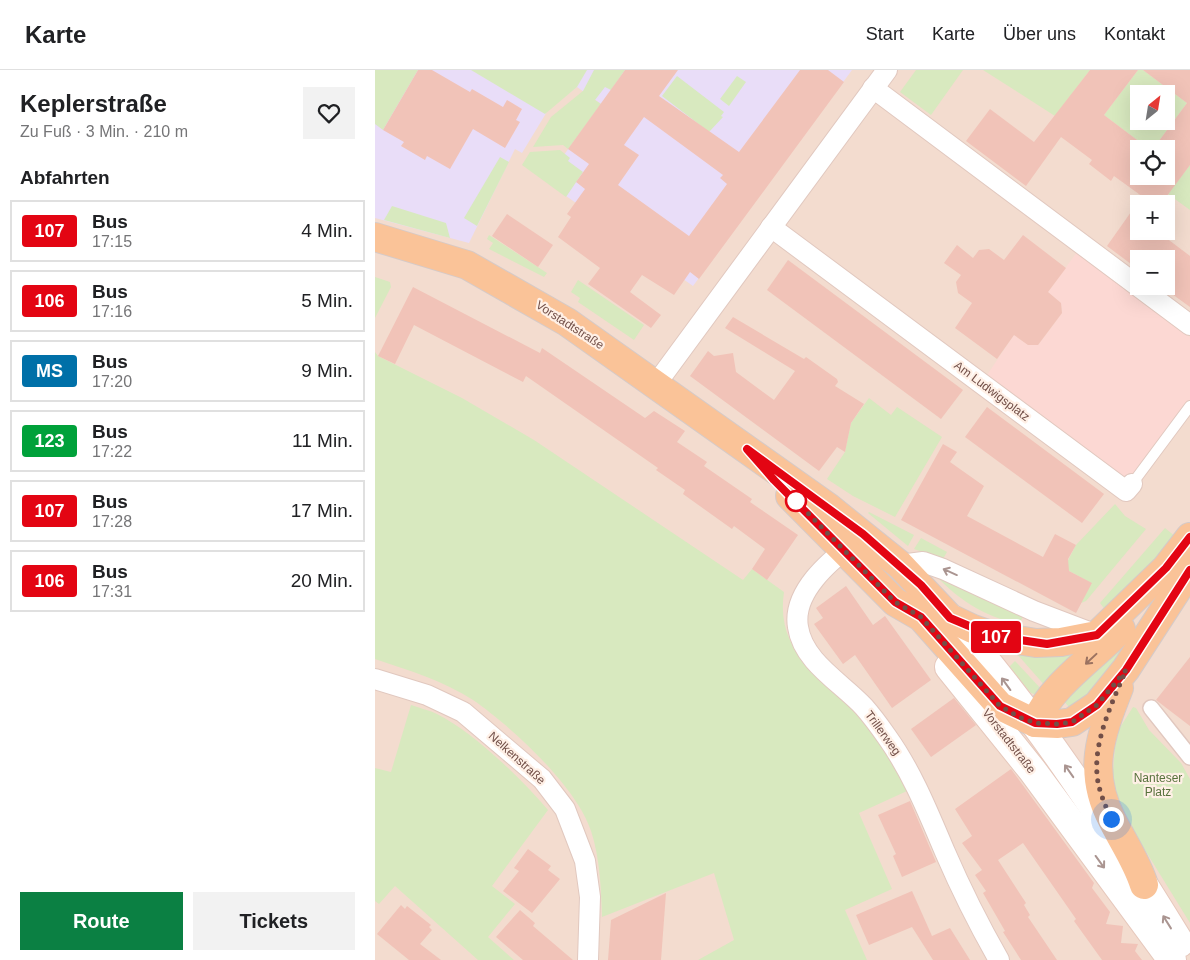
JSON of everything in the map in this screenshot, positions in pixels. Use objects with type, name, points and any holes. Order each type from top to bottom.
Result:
[{"type":"main road","name":"Vorstadtstraße","points":[[375,237],[458,261],[491,277],[552,313],[747,449],[774,480],[854,542],[900,565],[996,670],[1035,723],[1144,885],[1190,960]]},
{"type":"main road","points":[[1144,885],[1139,868],[1111,819],[1101,794],[1097,775],[1103,731],[1126,670],[1178,569],[1190,537]]},
{"type":"main road","name":"Vorstadtstraße","points":[[854,542],[895,602],[1032,770],[1172,960]]},
{"type":"main road","points":[[950,618],[993,636],[1029,643],[1054,643],[1097,635],[1178,569]]},
{"type":"main road","points":[[1032,770],[1035,723],[1040,712],[1053,696],[1134,616],[1178,569]]},
{"type":"main road","points":[[895,602],[921,617],[1000,706],[1035,723],[1065,723],[1086,714],[1097,705],[1126,670]]},
{"type":"street","points":[[656,384],[887,70]]},
{"type":"street","points":[[873,88],[1190,325]]},
{"type":"street","name":"Am Ludwigsplatz","points":[[771,227],[1126,491],[1132,484]]},
{"type":"street","name":"Trillerweg","points":[[854,542],[818,575],[799,609],[797,627],[805,648],[821,667],[865,708],[901,759],[914,781],[957,880],[999,960]]},
{"type":"street","points":[[900,565],[923,562],[943,569],[1033,611],[1097,635]]},
{"type":"street","name":"Nelkenstraße","points":[[375,679],[427,696],[463,712],[542,779],[565,809],[585,861],[590,897],[588,960]]},
{"type":"street","points":[[1151,708],[1190,756]]},
{"type":"lane","name":"Am Ludwigsplatz","points":[[1132,484],[1190,406]]},
{"type":"shaded area","points":[[375,70],[1190,70],[1190,960],[375,960]]},
{"type":"shaded area","points":[[375,70],[852,70],[693,286],[545,181],[601,104],[577,87],[548,110],[522,153],[515,149],[469,243],[375,218]]},
{"type":"shaded area","points":[[1077,252],[1130,292],[1130,295],[1134,295],[1190,337],[1190,406],[1132,484],[987,375],[1014,335],[1028,345],[1038,345],[1062,313],[1061,303],[1048,292]]},
{"type":"green space","points":[[375,70],[418,70],[383,130],[375,124]]},
{"type":"green space","points":[[471,70],[587,70],[577,87],[545,114]]},
{"type":"green space","points":[[594,70],[625,70],[611,90],[605,87],[595,100],[601,104],[568,149],[563,145],[533,147],[551,117],[583,91]]},
{"type":"green space","points":[[916,70],[963,70],[931,115],[900,92]]},
{"type":"green space","points":[[983,70],[1090,70],[1055,116]]},
{"type":"green space","points":[[1138,70],[1143,70],[1163,85],[1130,85],[1130,130],[1167,130],[1160,140],[1137,140],[1104,115]]},
{"type":"green space","points":[[677,76],[724,112],[721,116],[723,117],[709,132],[662,96]]},
{"type":"green space","points":[[737,76],[746,82],[729,106],[720,99]]},
{"type":"green space","points":[[1175,94],[1187,103],[1175,119]]},
{"type":"green space","points":[[560,150],[570,158],[568,161],[583,172],[566,197],[522,165],[530,152]]},
{"type":"green space","points":[[500,157],[509,162],[477,226],[464,218]]},
{"type":"green space","points":[[1190,165],[1190,210],[1175,199],[1175,195],[1168,194]]},
{"type":"green space","points":[[392,206],[446,223],[450,238],[384,220]]},
{"type":"green space","points":[[489,235],[547,273],[544,277],[489,249],[493,243],[487,239]]},
{"type":"green space","points":[[375,277],[390,282],[391,287],[375,318]]},
{"type":"green space","points":[[578,280],[644,325],[634,340],[578,302],[580,298],[571,292]]},
{"type":"green space","points":[[375,352],[378,356],[462,398],[534,440],[743,580],[752,569],[784,592],[783,613],[787,631],[794,647],[815,674],[856,714],[871,732],[907,791],[859,813],[892,889],[845,910],[867,960],[698,960],[734,940],[714,873],[602,917],[598,863],[591,831],[572,796],[558,777],[523,741],[473,700],[438,682],[375,659]]},
{"type":"green space","points":[[869,398],[891,415],[897,407],[942,437],[895,517],[853,496],[827,479],[845,452],[851,423]]},
{"type":"green space","points":[[1115,504],[1125,516],[1146,529],[1086,601],[1081,603],[1091,583],[1064,568],[1076,545]]},
{"type":"green space","points":[[868,513],[914,535],[908,546]]},
{"type":"green space","points":[[1165,528],[1177,538],[1106,611],[1100,603]]},
{"type":"green space","points":[[921,538],[947,552],[943,559],[914,549]]},
{"type":"green space","points":[[932,571],[1025,613],[1019,624],[994,617],[960,598]]},
{"type":"green space","points":[[1154,602],[1161,607],[1082,702],[1069,707],[1061,698],[1136,626]]},
{"type":"green space","points":[[1102,639],[1047,688],[1017,654],[1018,651]]},
{"type":"green space","points":[[1015,661],[1043,691],[1037,695],[1031,693],[1009,667]]},
{"type":"green space","points":[[411,705],[431,711],[466,732],[525,784],[548,810],[492,886],[515,904],[488,937],[514,960],[478,960],[395,886],[379,904],[375,901],[375,768],[391,772]]},
{"type":"green space","name":"Nanteser Platz","points":[[1133,707],[1136,708],[1149,730],[1181,763],[1190,779],[1190,923],[1134,832],[1114,791],[1112,781],[1119,729]]},
{"type":"building","points":[[418,70],[432,70],[470,92],[472,89],[503,107],[507,100],[522,109],[516,120],[520,122],[505,148],[473,129],[450,169],[427,156],[425,160],[401,146],[404,142],[383,130]]},
{"type":"building","points":[[625,70],[678,70],[659,96],[739,152],[800,70],[828,70],[844,82],[699,279],[690,272],[674,295],[642,275],[630,292],[661,315],[651,328],[588,284],[600,268],[558,237],[571,217],[567,214],[585,189],[576,182],[589,164],[568,149]],"holes":[[[644,117],[723,175],[720,178],[727,184],[689,236],[618,185],[639,155],[624,145]]]},
{"type":"building","points":[[1090,70],[1138,70],[1104,115],[1137,140],[1130,140],[1130,185],[1175,185],[1175,140],[1160,140],[1167,130],[1175,130],[1175,119],[1187,103],[1175,94],[1175,85],[1163,85],[1143,70],[1190,70],[1190,165],[1168,195],[1140,195],[1114,176],[1111,181],[1089,164],[1092,160],[1061,137],[1026,186],[966,141],[990,109],[1034,142]]},
{"type":"building","points":[[1130,213],[1130,240],[1169,240],[1190,256],[1190,307],[1173,295],[1175,295],[1175,250],[1130,250],[1130,263],[1107,246]]},
{"type":"building","points":[[507,214],[553,245],[538,267],[492,236]]},
{"type":"building","points":[[1023,235],[1066,268],[1048,292],[1061,303],[1062,313],[1038,345],[1028,345],[1014,335],[997,359],[955,328],[972,303],[958,293],[956,282],[961,275],[944,263],[957,245],[973,258],[979,250],[989,249],[1004,260]]},
{"type":"building","points":[[788,260],[963,390],[941,419],[767,290]]},
{"type":"building","points":[[413,287],[540,353],[542,348],[645,418],[654,411],[685,431],[677,442],[707,462],[704,466],[752,499],[750,502],[798,535],[767,580],[752,569],[765,549],[734,526],[732,529],[683,494],[685,490],[656,470],[658,468],[526,376],[523,382],[414,325],[395,364],[378,356]]},
{"type":"building","points":[[733,317],[804,359],[806,357],[837,379],[838,382],[835,386],[864,404],[851,423],[845,452],[837,447],[819,471],[690,376],[708,351],[714,356],[733,353],[736,372],[774,400],[795,371],[725,328]]},
{"type":"building","points":[[987,407],[1104,494],[1082,523],[965,437]]},
{"type":"building","points":[[943,444],[957,452],[950,462],[984,486],[967,516],[1043,557],[1055,534],[1076,545],[1068,559],[1069,571],[1092,583],[1076,613],[901,520]]},
{"type":"building","points":[[846,586],[873,625],[885,616],[931,680],[892,708],[855,655],[843,664],[814,624],[823,618],[816,608]]},
{"type":"building","points":[[1190,657],[1190,726],[1156,700]]},
{"type":"building","points":[[954,698],[976,725],[931,757],[911,729]]},
{"type":"building","points":[[1011,769],[1094,883],[1092,888],[1110,912],[1106,924],[1123,926],[1121,943],[1138,944],[1135,951],[1142,960],[1102,960],[1023,843],[998,860],[1026,903],[1024,905],[1030,915],[1028,917],[1057,960],[1021,960],[1003,932],[1005,931],[983,893],[986,891],[975,875],[982,870],[962,843],[972,836],[955,809]]},
{"type":"building","points":[[910,801],[936,862],[902,877],[893,856],[896,854],[878,815]]},
{"type":"building","points":[[528,849],[551,866],[548,870],[560,879],[532,913],[503,891],[519,871],[514,868]]},
{"type":"building","points":[[912,891],[932,936],[950,928],[970,960],[933,960],[912,927],[869,945],[856,915]]},
{"type":"building","points":[[666,893],[661,960],[608,960],[611,920]]},
{"type":"building","points":[[401,905],[405,909],[407,906],[431,925],[429,927],[432,930],[420,944],[441,960],[409,960],[377,934]]},
{"type":"building","points":[[520,910],[535,923],[533,926],[573,960],[523,960],[496,937]]},
{"type":"bus line","name":"107","points":[[1190,537],[1166,568],[1097,635],[1047,644],[1029,643],[993,636],[950,618],[921,585],[863,534],[747,449],[774,480],[895,602],[921,617],[971,677],[1000,706],[1019,717],[1035,723],[1057,724],[1072,722],[1097,705],[1126,670],[1190,570]]},
{"type":"route","points":[[796,501],[895,602],[921,617],[971,677],[1000,706],[1019,717],[1035,723],[1057,724],[1072,722],[1097,705],[1126,670],[1106,721],[1098,755],[1097,775],[1101,794],[1111,819]]}]
